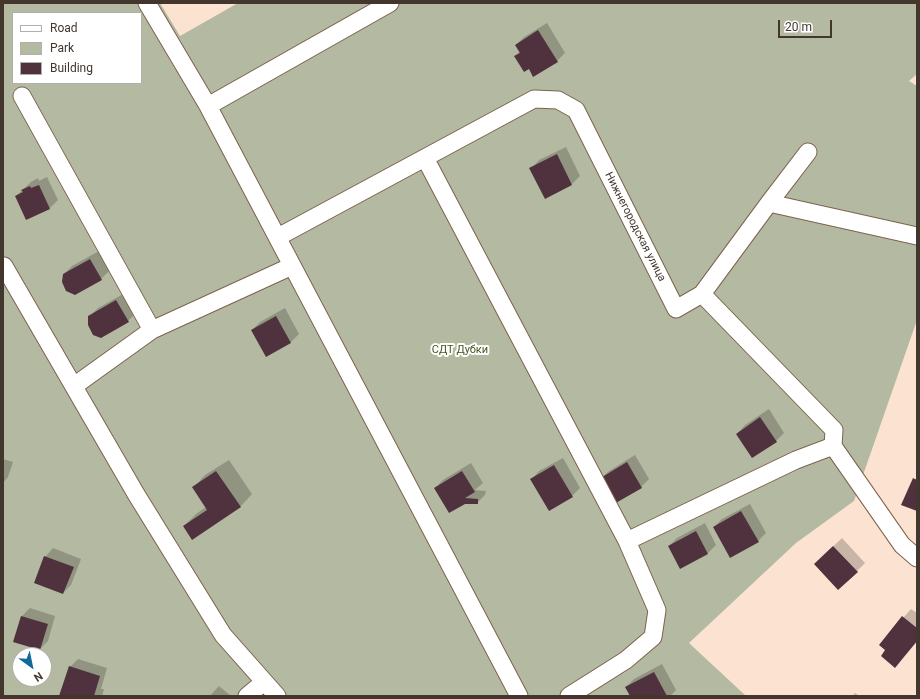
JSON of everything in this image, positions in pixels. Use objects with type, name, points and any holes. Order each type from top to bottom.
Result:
[{"type":"street","points":[[148,3],[208,106],[519,696]]},
{"type":"street","points":[[208,106],[390,3]]},
{"type":"street","points":[[22,96],[152,330]]},
{"type":"street","name":"Нижнегородская улица","points":[[278,237],[534,99],[558,100],[576,110],[676,310],[702,294]]},
{"type":"street","points":[[808,152],[702,294],[834,430],[833,446],[902,545],[917,558]]},
{"type":"street","points":[[425,158],[627,540],[657,610],[653,637],[626,660],[569,696]]},
{"type":"street","points":[[769,203],[917,236]]},
{"type":"street","points":[[4,266],[136,494],[223,635],[277,696]]},
{"type":"street","points":[[74,386],[152,330],[292,266]]},
{"type":"street","points":[[627,540],[796,460],[833,446]]},
{"type":"street","points":[[247,696],[264,682]]},
{"type":"green space","name":"СДТ Дубки","points":[[3,3],[160,3],[180,36],[238,3],[917,3],[917,74],[909,81],[917,86],[917,320],[854,501],[796,543],[689,643],[746,696],[3,696]]},
{"type":"building","points":[[538,30],[558,62],[533,77],[529,69],[524,72],[514,56],[520,53],[515,45]]},
{"type":"building","points":[[557,154],[572,185],[545,199],[529,168]]},
{"type":"building","points":[[39,185],[50,209],[26,220],[15,196],[23,192],[21,190],[30,186],[31,188]]},
{"type":"building","points":[[90,259],[102,280],[75,295],[66,291],[62,282],[63,274]]},
{"type":"building","points":[[116,300],[129,322],[101,338],[93,335],[88,325],[88,316]]},
{"type":"building","points":[[276,316],[291,343],[266,357],[251,330]]},
{"type":"building","points":[[760,417],[777,442],[752,458],[736,434]]},
{"type":"building","points":[[627,462],[642,488],[614,504],[599,479]]},
{"type":"building","points":[[554,465],[573,497],[549,511],[530,479]]},
{"type":"building","points":[[216,471],[241,507],[192,540],[183,526],[207,510],[192,487]]},
{"type":"building","points":[[462,471],[475,492],[465,498],[478,499],[478,504],[465,504],[449,513],[434,488]]},
{"type":"building","points":[[913,478],[917,480],[917,511],[901,505]]},
{"type":"building","points":[[741,511],[759,542],[730,558],[713,527]]},
{"type":"building","points":[[696,531],[708,554],[680,569],[668,546]]},
{"type":"building","points":[[833,546],[858,572],[838,590],[814,564]]},
{"type":"building","points":[[44,556],[74,567],[63,594],[34,583]]},
{"type":"building","points":[[21,616],[48,624],[41,647],[30,647],[13,642]]},
{"type":"building","points":[[902,616],[917,628],[917,641],[895,668],[881,656],[885,650],[879,645]]},
{"type":"building","points":[[69,666],[100,676],[94,696],[59,696]]},
{"type":"building","points":[[654,672],[667,696],[630,696],[625,687]]}]
